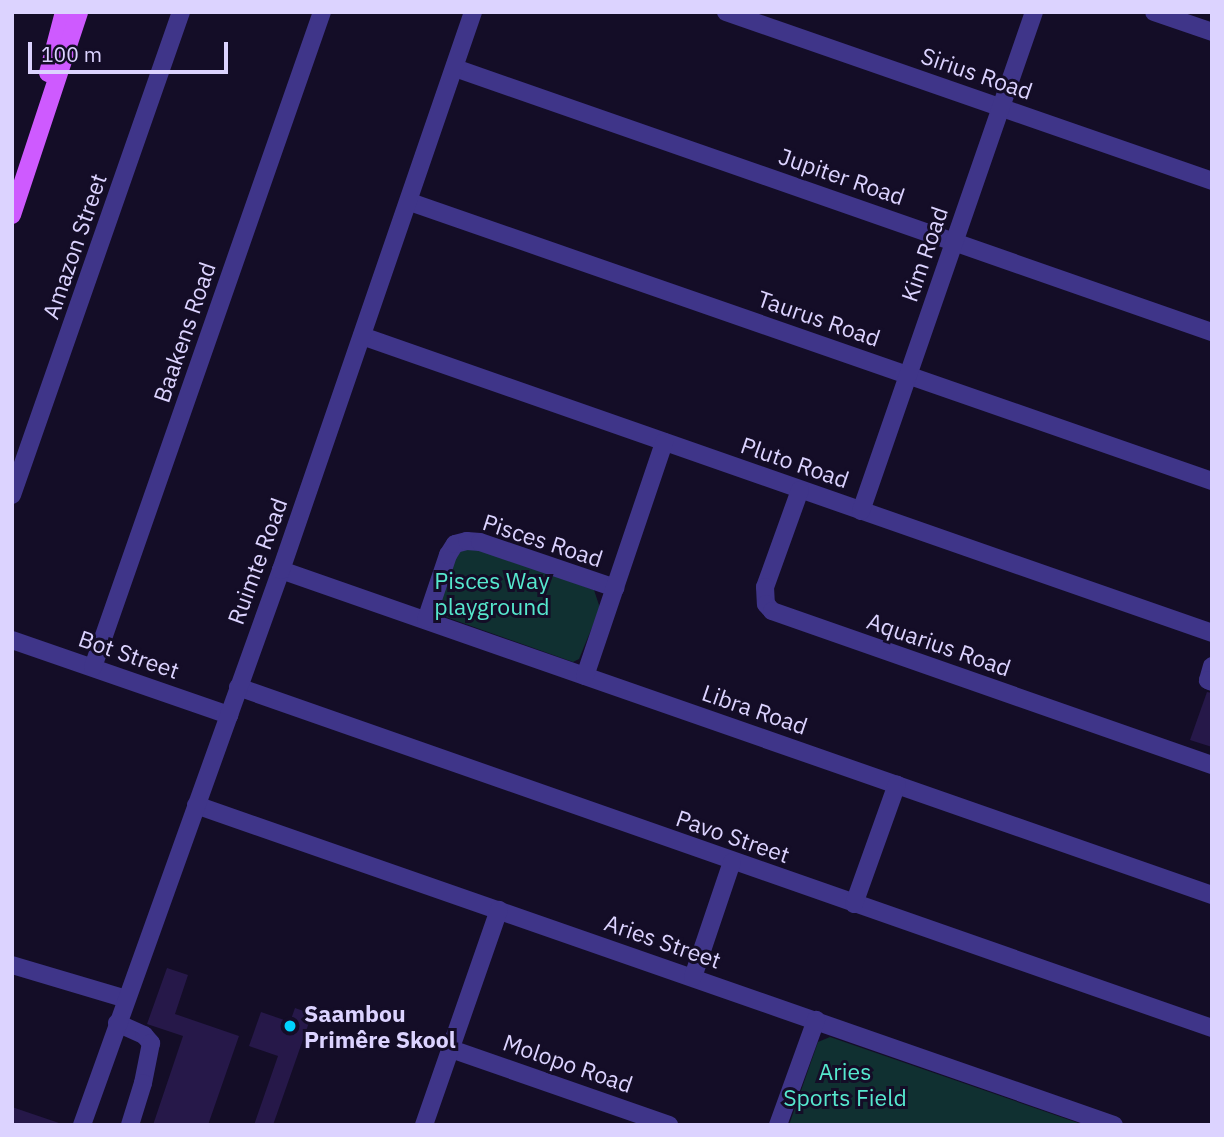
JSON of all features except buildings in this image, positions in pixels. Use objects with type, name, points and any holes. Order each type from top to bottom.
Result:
[{"type":"main road","points":[[12,180],[34,118],[64,12]]},
{"type":"main road","points":[[12,215],[79,12]]},
{"type":"street","name":"Amazon Street","points":[[12,495],[181,12]]},
{"type":"street","name":"Baakens Road","points":[[93,667],[322,12]]},
{"type":"street","name":"Ruimte Road","points":[[82,1125],[281,570],[410,202],[473,12]]},
{"type":"street","name":"Sirius Road","points":[[726,12],[1212,181]]},
{"type":"street","name":"Kim Road","points":[[861,511],[1034,12]]},
{"type":"street","points":[[1154,12],[1212,32]]},
{"type":"street","name":"Jupiter Road","points":[[455,68],[1212,332]]},
{"type":"street","name":"Taurus Road","points":[[410,202],[1212,481]]},
{"type":"street","name":"Pluto Road","points":[[362,337],[1212,634]]},
{"type":"street","points":[[585,676],[664,442]]},
{"type":"street","name":"Aquarius Road","points":[[800,490],[765,587],[766,604],[772,611],[1212,765]]},
{"type":"street","name":"Pisces Road","points":[[426,620],[448,555],[455,544],[462,541],[480,542],[615,588]]},
{"type":"street","name":"Libra Road","points":[[281,570],[1212,895]]},
{"type":"street","name":"Bot Street","points":[[12,640],[229,715]]},
{"type":"street","points":[[1212,666],[1208,680],[1212,682]]},
{"type":"street","name":"Pavo Street","points":[[238,687],[1212,1028]]},
{"type":"street","points":[[854,904],[897,785]]},
{"type":"street","name":"Aries Street","points":[[197,804],[1114,1125]]},
{"type":"street","points":[[693,977],[732,862]]},
{"type":"street","points":[[424,1125],[499,910]]},
{"type":"street","points":[[12,965],[126,999]]},
{"type":"street","points":[[778,1125],[816,1020]]},
{"type":"street","points":[[117,1023],[138,1031],[151,1043],[146,1072],[130,1125]]},
{"type":"street","name":"Molopo Road","points":[[451,1048],[669,1125]]},
{"type":"green space","name":"Pisces Way playground","points":[[477,548],[594,590],[600,608],[579,659],[573,662],[440,615],[437,610],[458,550]]},
{"type":"green space","name":"Aries Sports Field","points":[[830,1037],[1084,1125],[789,1125],[818,1042]]},
{"type":"place","name":"Saambou Primêre Skool","points":[[290,1026]]}]
